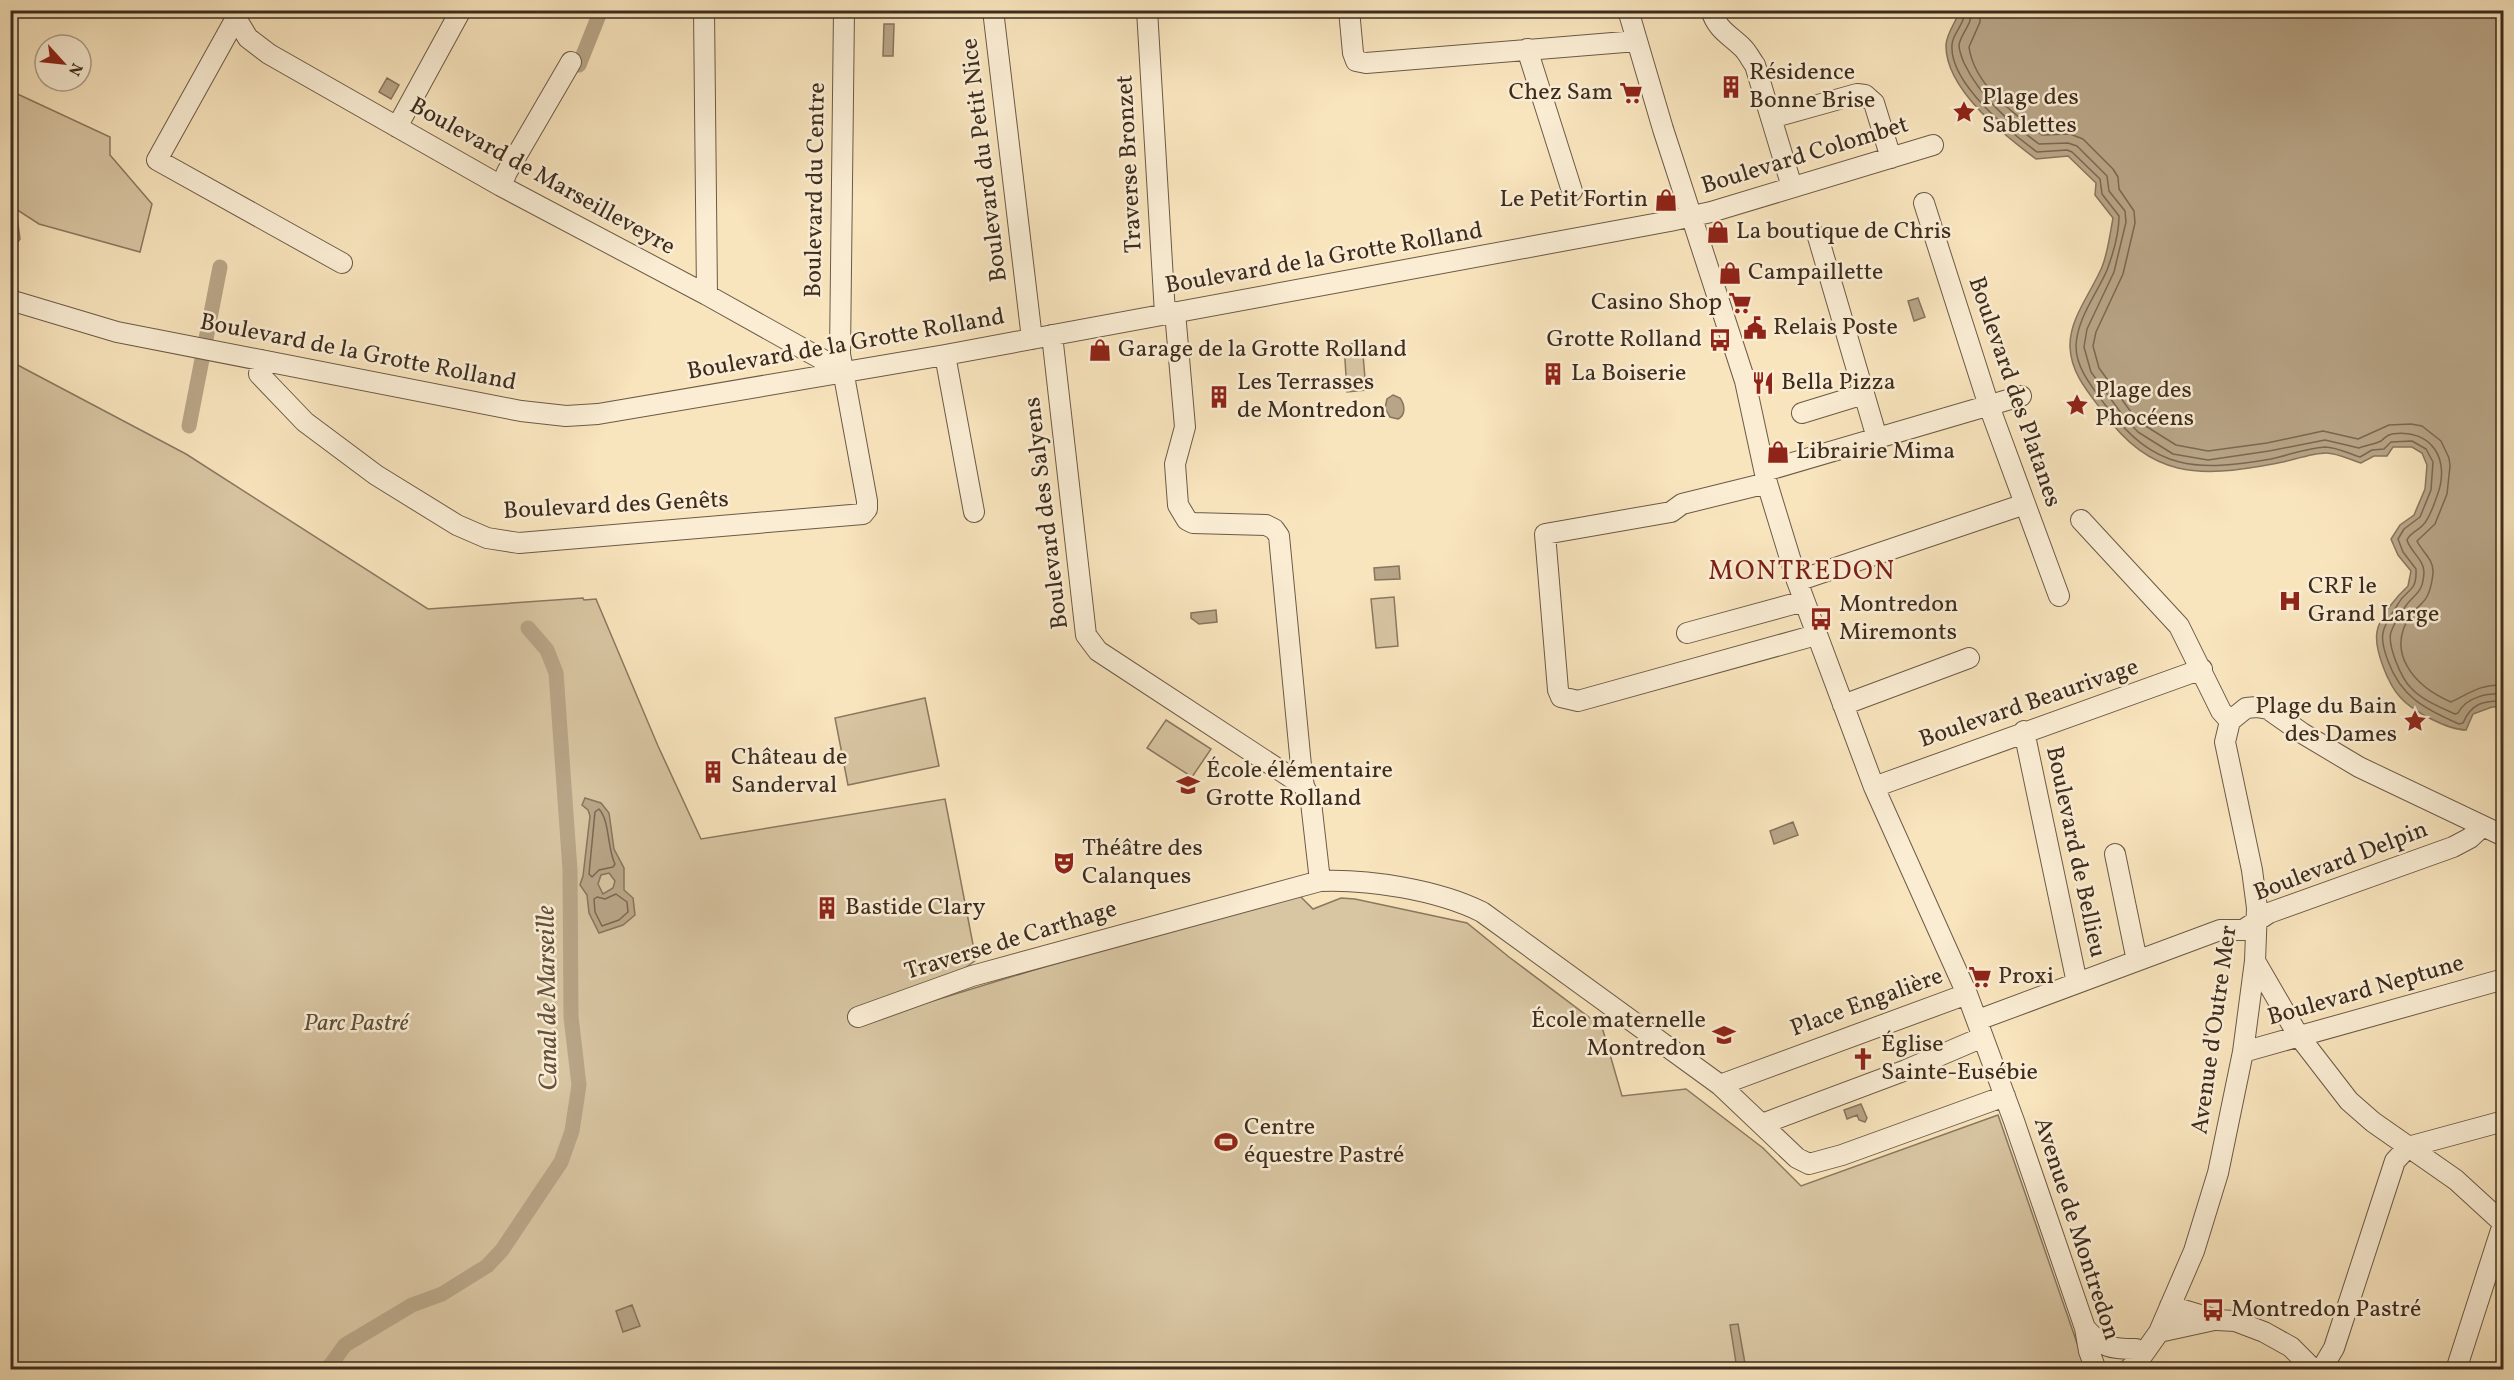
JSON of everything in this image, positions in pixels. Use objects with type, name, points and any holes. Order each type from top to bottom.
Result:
[{"type":"street","points":[[397,127],[461,10]]},
{"type":"street","points":[[704,10],[707,295]]},
{"type":"street","name":"Boulevard du Centre","points":[[843,371],[840,342],[844,10]]},
{"type":"street","name":"Boulevard du Petit Nice","points":[[993,10],[1032,339]]},
{"type":"street","name":"Traverse Bronzet","points":[[1146,10],[1170,313]]},
{"type":"street","points":[[1349,10],[1353,53],[1356,61],[1366,63],[1637,41]]},
{"type":"street","points":[[1628,10],[1746,381],[1766,477],[1797,581],[1874,787],[1967,993]]},
{"type":"street","points":[[1711,10],[1714,21],[1723,33],[1743,48],[1755,65],[1792,187]]},
{"type":"street","points":[[233,14],[157,160],[342,263]]},
{"type":"street","name":"Boulevard de Marseilleveyre","points":[[233,14],[249,38],[269,54],[501,186],[707,295],[843,371]]},
{"type":"street","points":[[1527,49],[1572,191]]},
{"type":"street","points":[[501,186],[571,62]]},
{"type":"street","points":[[1771,118],[1857,94],[1865,95],[1874,103],[1891,158]]},
{"type":"street","name":"Boulevard Colombet","points":[[1692,217],[1933,145]]},
{"type":"street","name":"Boulevard des Platanes","points":[[1924,203],[1989,406],[2059,596]]},
{"type":"street","name":"Boulevard de la Grotte Rolland","points":[[10,300],[117,332],[521,411],[566,416],[598,414],[945,355],[1692,217]]},
{"type":"street","points":[[1818,237],[1877,438]]},
{"type":"street","points":[[1170,313],[1185,427],[1175,464],[1178,505],[1187,520],[1193,523],[1266,525],[1274,529],[1279,536],[1304,786],[1311,802],[1320,881]]},
{"type":"street","name":"Boulevard des Salyens","points":[[1052,335],[1086,635],[1098,651],[1304,786]]},
{"type":"street","points":[[945,355],[974,512]]},
{"type":"street","name":"Boulevard des Genêts","points":[[261,360],[259,374],[305,422],[376,476],[458,525],[488,538],[519,543],[863,514],[867,509],[867,501],[843,371]]},
{"type":"street","points":[[1802,413],[1864,394]]},
{"type":"street","points":[[1816,635],[1578,701],[1561,697],[1558,690],[1545,534],[1671,512],[1682,504],[1877,438],[2021,396]]},
{"type":"street","points":[[1797,581],[2016,507]]},
{"type":"street","points":[[2081,520],[2179,626],[2221,711],[2230,721],[2246,708],[2268,709],[2302,733],[2359,767],[2504,836]]},
{"type":"street","points":[[1687,633],[1804,601]]},
{"type":"street","points":[[1843,705],[1969,658]]},
{"type":"street","name":"Boulevard Beaurivage","points":[[1874,787],[2024,731],[2202,669]]},
{"type":"street","name":"Avenue d'Outre Mer","points":[[2128,1370],[2137,1364],[2159,1332],[2194,1251],[2218,1173],[2242,1052],[2257,921],[2252,870],[2225,742],[2230,721]]},
{"type":"street","name":"Boulevard de Bellieu","points":[[2024,731],[2077,983]]},
{"type":"street","name":"Boulevard Delpin","points":[[1980,1029],[2077,983],[2220,930],[2243,930],[2269,913],[2453,847],[2470,838],[2483,826]]},
{"type":"street","points":[[2115,854],[2137,961]]},
{"type":"street","name":"Traverse de Carthage","points":[[858,1017],[972,976],[1320,881],[1374,883],[1445,898],[1474,908],[1720,1084],[1797,1158],[1809,1164],[1842,1155],[2005,1096]]},
{"type":"street","points":[[2254,962],[2298,1035],[2349,1101],[2408,1147],[2456,1180],[2503,1224],[2456,1370]]},
{"type":"street","name":"Boulevard Neptune","points":[[2242,1052],[2504,979]]},
{"type":"street","name":"Place Engalière","points":[[1720,1084],[1967,993],[1980,1029]]},
{"type":"street","points":[[1762,1124],[1906,1070],[1980,1029]]},
{"type":"street","name":"Avenue de Montredon","points":[[1980,1029],[2100,1368]]},
{"type":"street","points":[[2321,1370],[2334,1348],[2395,1161],[2408,1147],[2504,1121]]},
{"type":"street","points":[[2170,1306],[2217,1320],[2235,1321],[2270,1335],[2291,1347],[2314,1370]]},
{"type":"street","name":"Avenue d'Outre Mer","points":[[2123,1370],[2153,1322],[2170,1306]]},
{"type":"street","points":[[2159,1332],[2217,1320]]},
{"type":"street","points":[[2085,1328],[2098,1342],[2108,1347],[2136,1349]]},
{"type":"green space","points":[[11,91],[110,137],[110,155],[152,204],[140,252],[39,224],[16,209],[20,239],[11,251]]},
{"type":"green space","points":[[1362,343],[1366,390],[1347,392],[1344,344]]},
{"type":"green space","name":"Parc Pastré","points":[[10,361],[186,454],[428,609],[596,599],[658,746],[701,839],[945,799],[976,960],[913,1007],[1112,946],[1300,896],[1313,909],[1341,898],[1355,899],[1467,923],[1602,1027],[1622,1096],[1686,1089],[1763,1148],[1801,1186],[1998,1115],[2086,1369],[11,1369]]},
{"type":"green space","points":[[1394,597],[1398,646],[1376,648],[1371,599]]},
{"type":"green space","points":[[925,698],[939,766],[848,785],[835,718]]},
{"type":"green space","points":[[1166,720],[1211,749],[1192,777],[1147,748]]},
{"type":"water","points":[[1958,11],[2503,11],[2503,707],[2492,707],[2473,714],[2466,730],[2440,723],[2413,708],[2400,697],[2391,684],[2380,657],[2377,639],[2378,626],[2389,607],[2408,586],[2411,571],[2398,555],[2391,539],[2400,525],[2414,515],[2425,489],[2427,465],[2422,453],[2412,447],[2393,447],[2387,456],[2374,456],[2361,463],[2326,453],[2246,468],[2199,471],[2178,468],[2158,461],[2139,450],[2121,434],[2103,412],[2077,374],[2070,347],[2073,326],[2104,261],[2113,218],[2095,195],[2096,183],[2068,156],[2036,159],[1993,124],[1966,94],[1948,62],[1946,45]]},
{"type":"water","points":[[884,24],[894,24],[893,56],[883,56]]},
{"type":"water","points":[[387,78],[399,85],[391,99],[379,92]]},
{"type":"water","points":[[1918,298],[1925,317],[1914,321],[1908,301]]},
{"type":"water","points":[[1393,395],[1400,398],[1404,407],[1398,419],[1390,417],[1385,408],[1387,399]]},
{"type":"water","points":[[1399,566],[1400,579],[1375,580],[1374,568]]},
{"type":"water","points":[[1216,610],[1217,622],[1199,624],[1191,618],[1191,613]]},
{"type":"water","points":[[585,798],[601,803],[609,813],[614,849],[624,868],[624,890],[633,898],[635,915],[623,925],[599,933],[589,913],[587,895],[580,885],[590,816],[588,810],[582,805]],"holes":[[[609,873],[615,881],[613,888],[603,894],[598,884],[601,875]]]},
{"type":"water","points":[[1793,822],[1798,835],[1774,844],[1770,831]]},
{"type":"water","points":[[1861,1104],[1867,1118],[1865,1122],[1859,1120],[1857,1115],[1847,1119],[1844,1110]]},
{"type":"water","points":[[632,1305],[640,1326],[623,1332],[616,1311]]},
{"type":"water","points":[[1738,1324],[1746,1369],[1737,1369],[1730,1325]]},
{"type":"waterway","name":"Canal de Marseille","points":[[579,65],[601,10]]},
{"type":"waterway","name":"Canal de Marseille","points":[[189,426],[220,267]]},
{"type":"waterway","name":"Canal de Marseille","points":[[327,1370],[345,1345],[412,1305],[442,1294],[487,1266],[502,1250],[561,1162],[572,1131],[579,1085],[571,1017],[570,870],[556,673],[547,650],[528,628]]},
{"type":"place","name":"Résidence Bonne Brise","points":[[1731,87]]},
{"type":"place","name":"Chez Sam","points":[[1631,93]]},
{"type":"place","name":"Plage des Sablettes","points":[[1964,112]]},
{"type":"place","name":"Le Petit Fortin","points":[[1666,200]]},
{"type":"place","name":"La boutique de Chris","points":[[1718,232]]},
{"type":"place","name":"Campaillette","points":[[1730,273]]},
{"type":"place","name":"Casino Shop","points":[[1740,303]]},
{"type":"place","name":"Relais Poste","points":[[1755,328]]},
{"type":"place","name":"Grotte Rolland","points":[[1720,340]]},
{"type":"place","name":"Garage de la Grotte Rolland","points":[[1100,350]]},
{"type":"place","name":"La Boiserie","points":[[1553,374]]},
{"type":"place","name":"Bella Pizza","points":[[1763,383]]},
{"type":"place","name":"Les Terrasses de Montredon","points":[[1219,397]]},
{"type":"place","name":"Plage des Phocéens","points":[[2077,405]]},
{"type":"place","name":"Librairie Mima","points":[[1778,452]]},
{"type":"place","name":"CRF le Grand Large","points":[[2290,601]]},
{"type":"place","name":"Montredon Miremonts","points":[[1821,619]]},
{"type":"place","name":"Plage du Bain des Dames","points":[[2415,721]]},
{"type":"place","name":"Château de Sanderval","points":[[713,772]]},
{"type":"place","name":"École élémentaire Grotte Rolland","points":[[1188,785]]},
{"type":"place","name":"Théâtre des Calanques","points":[[1064,863]]},
{"type":"place","name":"Bastide Clary","points":[[827,908]]},
{"type":"place","name":"Proxi","points":[[1980,977]]},
{"type":"place","name":"École maternelle Montredon","points":[[1724,1035]]},
{"type":"place","name":"Église Sainte-Eusébie","points":[[1863,1059]]},
{"type":"place","name":"Centre équestre Pastré","points":[[1226,1142]]},
{"type":"place","name":"Montredon Pastré","points":[[2213,1310]]},
{"type":"district","name":"MONTREDON","points":[[1802,572]]}]
